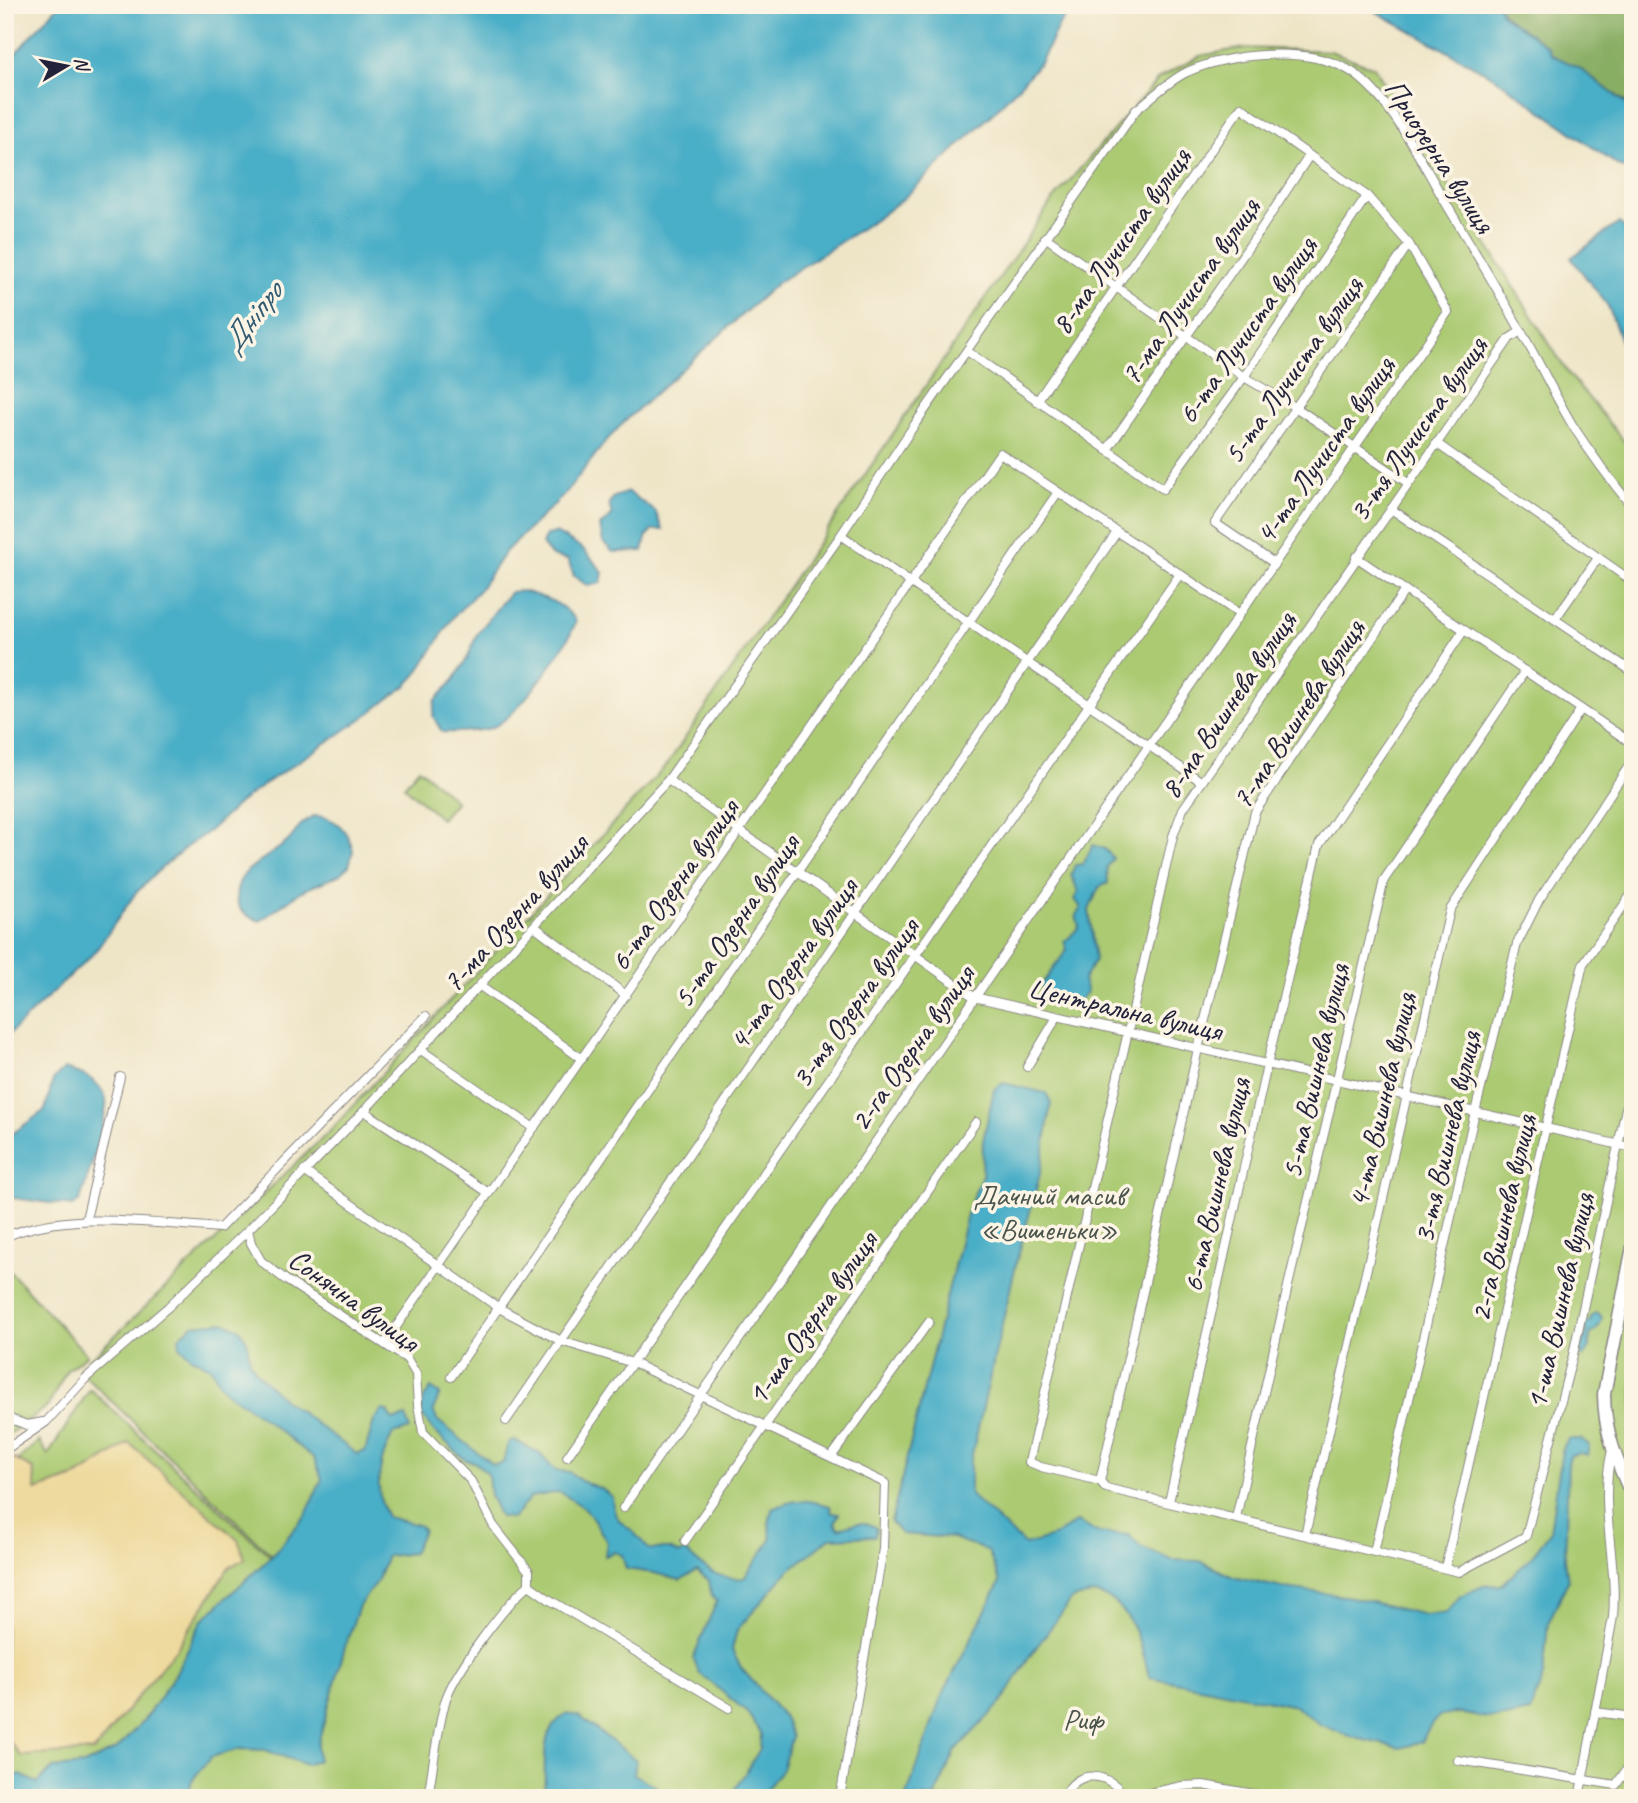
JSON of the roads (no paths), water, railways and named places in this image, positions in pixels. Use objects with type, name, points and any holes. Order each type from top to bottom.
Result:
[{"type":"street","name":"Приозерна вулиця","points":[[915,424],[1136,110],[1185,73],[1216,62],[1252,56],[1288,55],[1323,60],[1347,69],[1368,84],[1391,113],[1521,331],[1574,427],[1633,508]]},
{"type":"street","name":"8-ма Лучиста вулиця","points":[[1037,401],[1241,107],[1309,156]]},
{"type":"street","points":[[1309,156],[1367,196],[1409,244]]},
{"type":"street","name":"7-ма Лучиста вулиця","points":[[1107,450],[1309,156]]},
{"type":"street","name":"6-та Лучиста вулиця","points":[[1107,450],[1163,489],[1244,377],[1367,196]]},
{"type":"street","points":[[1045,237],[1244,377],[1295,407],[1408,483]]},
{"type":"street","name":"4-та Лучиста вулиця","points":[[1238,613],[1448,312],[1409,244]]},
{"type":"street","name":"5-та Лучиста вулиця","points":[[1274,563],[1215,523],[1409,244]]},
{"type":"street","name":"3-тя Лучиста вулиця","points":[[1356,557],[1510,338],[1521,331]]},
{"type":"street","points":[[967,351],[1107,450]]},
{"type":"street","name":"7-ма Озерна вулиця","points":[[5,1450],[46,1422],[86,1378],[168,1307],[248,1230],[421,1050],[668,780],[841,536],[915,424]]},
{"type":"street","points":[[1436,443],[1633,582]]},
{"type":"street","name":"6-та Озерна вулиця","points":[[385,1343],[1000,453],[1058,492]]},
{"type":"street","points":[[1058,492],[1238,613]]},
{"type":"street","name":"5-та Озерна вулиця","points":[[452,1377],[1058,492]]},
{"type":"street","points":[[1391,509],[1633,672]]},
{"type":"street","name":"4-та Озерна вулиця","points":[[506,1421],[1117,532]]},
{"type":"street","points":[[841,536],[1202,782]]},
{"type":"street","points":[[1356,557],[1633,744]]},
{"type":"street","name":"8-ма Вишнева вулиця","points":[[1100,1481],[1029,1462],[1173,836],[1183,809],[1356,557]]},
{"type":"street","points":[[1555,619],[1598,558]]},
{"type":"street","name":"3-тя Озерна вулиця","points":[[567,1457],[1180,574]]},
{"type":"street","name":"7-ма Вишнева вулиця","points":[[1100,1481],[1255,812],[1405,590]]},
{"type":"street","name":"2-га Озерна вулиця","points":[[622,1508],[1238,613]]},
{"type":"street","name":"6-та Вишнева вулиця","points":[[1169,1502],[1319,845],[1464,630]]},
{"type":"street","name":"5-та Вишнева вулиця","points":[[1236,1518],[1384,880],[1525,671]]},
{"type":"street","name":"4-та Вишнева вулиця","points":[[1305,1535],[1450,911],[1581,709]]},
{"type":"street","name":"3-тя Вишнева вулиця","points":[[1374,1552],[1475,1112],[1517,944],[1539,900],[1633,760]]},
{"type":"street","name":"Центральна вулиця","points":[[668,780],[974,997],[1633,1148]]},
{"type":"street","name":"2-га Вишнева вулиця","points":[[1446,1568],[1583,964],[1633,892]]},
{"type":"street","points":[[534,926],[626,995]]},
{"type":"street","points":[[480,986],[582,1059]]},
{"type":"street","points":[[5,1237],[17,1231],[86,1219],[220,1228],[426,1016]]},
{"type":"street","points":[[1027,1067],[1057,1017]]},
{"type":"street","points":[[421,1050],[534,1128]]},
{"type":"street","name":"1-ша Вишнева вулиця","points":[[1446,1568],[1460,1572],[1526,1536],[1573,1354],[1633,1076]]},
{"type":"street","points":[[86,1219],[120,1077]]},
{"type":"street","points":[[364,1111],[489,1193]]},
{"type":"street","name":"1-ша Озерна вулиця","points":[[685,1541],[976,1122]]},
{"type":"street","points":[[304,1171],[499,1308],[561,1341],[633,1363],[885,1483],[883,1549],[840,1798]]},
{"type":"street","name":"Сонячна вулиця","points":[[248,1230],[251,1243],[261,1261],[407,1359],[416,1374],[423,1432],[471,1482],[493,1525],[529,1571],[529,1585]]},
{"type":"street","points":[[1633,1247],[1606,1372],[1604,1394],[1604,1410],[1612,1450],[1633,1497]]},
{"type":"street","points":[[832,1456],[929,1322]]},
{"type":"street","points":[[5,1417],[27,1425],[46,1422]]},
{"type":"street","points":[[1579,1798],[1613,1617],[1615,1591],[1606,1501],[1607,1470],[1612,1450]]},
{"type":"street","points":[[1100,1481],[1106,1489],[1446,1568]]},
{"type":"street","points":[[428,1798],[445,1700],[462,1669],[529,1585],[729,1708]]},
{"type":"street","points":[[1595,1712],[1633,1717]]},
{"type":"street","points":[[1458,1760],[1616,1785],[1627,1769]]},
{"type":"street","points":[[1064,1798],[1073,1784],[1092,1776],[1113,1782],[1127,1798],[1182,1786],[1203,1785],[1276,1798]]},
{"type":"water","name":"Дніпро","points":[[59,5],[1074,5],[1031,73],[904,198],[777,283],[625,421],[564,495],[506,551],[479,590],[454,616],[407,685],[239,803],[209,831],[157,872],[135,894],[95,952],[5,1038],[5,65]]},
{"type":"water","points":[[1364,5],[1498,5],[1503,15],[1547,46],[1552,55],[1578,67],[1633,106],[1633,170],[1620,167],[1496,78]]},
{"type":"water","points":[[1619,223],[1633,234],[1633,367],[1608,306],[1571,258]]},
{"type":"water","points":[[628,492],[655,511],[663,530],[652,530],[646,538],[643,551],[613,552],[603,542],[600,526],[612,516],[609,503],[614,497]]},
{"type":"water","points":[[556,533],[583,549],[603,572],[601,583],[588,586],[574,576],[568,560],[552,556],[542,544],[546,535]]},
{"type":"water","points":[[522,591],[559,605],[576,621],[563,647],[527,697],[502,722],[487,729],[442,732],[433,716],[435,701],[454,680],[468,657],[476,636],[502,602],[511,592]]},
{"type":"water","points":[[314,816],[329,819],[345,831],[353,851],[349,866],[339,875],[302,891],[260,921],[245,914],[237,900],[240,881],[253,866],[287,842],[301,825]]},
{"type":"water","points":[[1093,845],[1105,849],[1113,858],[1107,867],[1108,883],[1099,887],[1089,910],[1095,960],[1083,980],[1087,992],[1075,1005],[1035,1001],[1043,989],[1041,985],[1067,950],[1064,941],[1079,927],[1076,915],[1081,908],[1075,899],[1078,891],[1071,875],[1075,865],[1083,864]]},
{"type":"water","points":[[64,1069],[84,1075],[95,1082],[106,1100],[100,1133],[80,1201],[72,1206],[5,1197],[5,1139],[45,1110],[53,1080]]},
{"type":"water","points":[[1003,1083],[1046,1093],[1051,1103],[1041,1170],[1016,1264],[970,1463],[970,1495],[1025,1545],[1053,1537],[1077,1522],[1099,1533],[1129,1535],[1140,1547],[1172,1560],[1200,1561],[1233,1577],[1278,1587],[1351,1597],[1425,1615],[1446,1613],[1460,1596],[1483,1586],[1501,1585],[1527,1562],[1550,1532],[1562,1450],[1568,1439],[1581,1439],[1589,1445],[1587,1455],[1571,1455],[1568,1463],[1565,1559],[1568,1581],[1548,1623],[1543,1677],[1530,1712],[1496,1718],[1458,1713],[1442,1716],[1428,1729],[1422,1742],[1400,1748],[1351,1737],[1319,1724],[1296,1706],[1149,1677],[1138,1639],[1125,1614],[1117,1604],[1106,1597],[1091,1594],[1072,1599],[1030,1656],[1002,1702],[956,1750],[934,1798],[906,1798],[941,1698],[1000,1582],[988,1551],[953,1538],[901,1534],[891,1522],[968,1210],[982,1175],[983,1141],[994,1089]]},
{"type":"water","points":[[1597,1313],[1602,1318],[1601,1323],[1597,1330],[1590,1334],[1590,1348],[1582,1358],[1580,1352],[1587,1330],[1583,1323],[1590,1322],[1591,1317]]},
{"type":"water","points":[[223,1322],[239,1328],[247,1341],[250,1362],[283,1399],[357,1454],[365,1451],[374,1421],[382,1410],[388,1411],[392,1420],[406,1417],[410,1429],[393,1434],[381,1465],[379,1486],[387,1517],[418,1525],[423,1530],[413,1553],[387,1556],[378,1579],[359,1606],[317,1747],[318,1760],[306,1765],[265,1750],[240,1749],[211,1757],[192,1780],[187,1798],[5,1798],[5,1774],[21,1775],[37,1783],[53,1768],[84,1765],[117,1749],[145,1719],[176,1673],[202,1620],[271,1557],[306,1515],[322,1479],[314,1458],[224,1390],[210,1367],[191,1357],[180,1346],[179,1337],[193,1325]]},
{"type":"water","points":[[431,1388],[440,1394],[433,1410],[437,1420],[493,1465],[503,1463],[508,1443],[513,1440],[538,1452],[556,1471],[570,1472],[581,1481],[602,1489],[612,1497],[617,1517],[649,1549],[669,1549],[680,1554],[685,1551],[719,1575],[744,1578],[771,1540],[769,1523],[772,1509],[787,1503],[807,1501],[830,1506],[832,1513],[839,1514],[835,1523],[839,1529],[858,1523],[876,1528],[875,1536],[830,1538],[789,1570],[737,1630],[732,1650],[741,1668],[784,1717],[792,1737],[782,1769],[760,1798],[730,1798],[760,1749],[761,1734],[747,1712],[699,1673],[693,1658],[717,1601],[711,1594],[709,1580],[696,1571],[680,1580],[626,1569],[622,1555],[614,1552],[605,1556],[607,1541],[586,1509],[560,1492],[531,1497],[513,1518],[500,1517],[490,1496],[488,1474],[474,1462],[465,1460],[434,1431],[421,1414],[423,1400]]},
{"type":"water","points":[[566,1714],[579,1716],[636,1760],[634,1774],[676,1798],[543,1798],[547,1740],[556,1722]]},
{"type":"park label","name":"Дачний масив «Вишеньки»","points":[[1049,1212]]},
{"type":"park label","name":"Риф","points":[[1083,1719]]}]
